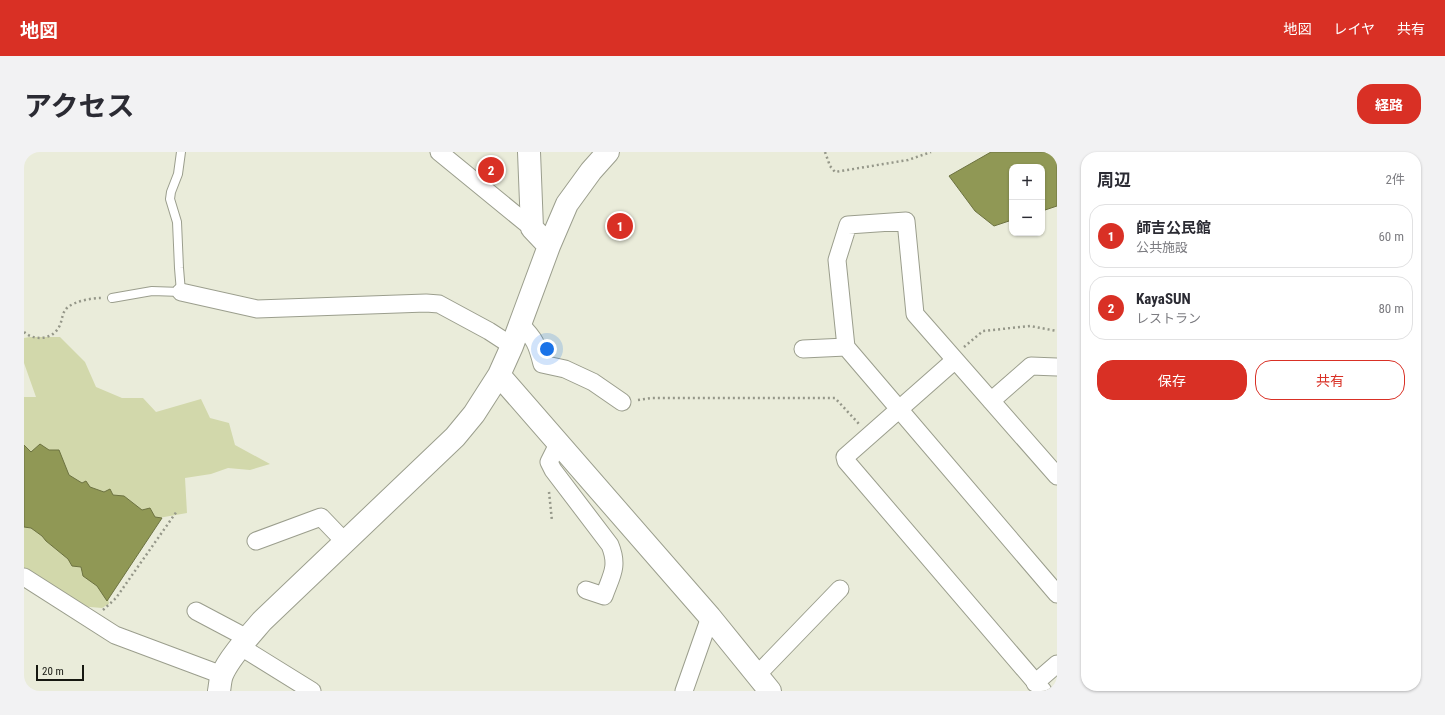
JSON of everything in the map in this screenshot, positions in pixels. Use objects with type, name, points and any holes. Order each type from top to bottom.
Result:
[{"type":"street","points":[[439,152],[532,228],[549,246]]},
{"type":"street","points":[[529,152],[532,228]]},
{"type":"street","points":[[24,577],[115,635],[220,683],[244,642],[262,621],[455,437],[474,414],[499,374],[512,346],[549,246],[567,204],[591,171],[608,152]]},
{"type":"street","points":[[1057,476],[915,314],[906,221],[848,225],[837,260],[846,347],[1057,594]]},
{"type":"street","points":[[181,292],[257,309],[426,302],[439,304],[489,331],[512,346]]},
{"type":"street","points":[[520,324],[532,336],[538,348],[542,364],[565,369],[592,382],[622,402]]},
{"type":"street","points":[[803,349],[846,347]]},
{"type":"street","points":[[954,358],[845,457],[846,461],[1039,687],[1057,664]]},
{"type":"street","points":[[991,401],[1031,366],[1057,367]]},
{"type":"street","points":[[499,374],[558,444],[710,617],[764,683],[840,589]]},
{"type":"street","points":[[558,444],[549,462],[553,470],[610,545],[615,556],[615,565],[604,596],[586,590]]},
{"type":"street","points":[[256,542],[321,517],[345,542]]},
{"type":"street","points":[[196,611],[244,642],[312,691]]},
{"type":"street","points":[[684,691],[710,617]]},
{"type":"lane","points":[[112,298],[152,291],[181,292],[177,222],[170,199],[170,192],[178,174],[181,152]]},
{"type":"path","points":[[826,152],[830,166],[835,172],[908,160],[930,152]]},
{"type":"path","points":[[24,332],[30,337],[41,339],[52,334],[59,327],[63,313],[69,306],[75,303],[97,298],[112,298]]},
{"type":"path","points":[[954,358],[983,331],[1030,326],[1057,331]]},
{"type":"path","points":[[622,402],[652,398],[835,398],[869,436]]},
{"type":"path","points":[[92,620],[116,598],[177,511]]},
{"type":"shaded area","points":[[991,152],[1057,152],[1057,206],[1045,210],[1045,164],[1009,164],[1009,221],[994,226],[975,211],[949,176]]},
{"type":"shaded area","points":[[60,337],[85,362],[96,387],[122,398],[143,398],[156,412],[201,399],[210,418],[229,423],[235,445],[270,464],[250,470],[228,468],[211,474],[185,478],[187,513],[147,520],[24,452],[24,397],[36,397],[24,363],[24,338]]},
{"type":"shaded area","points":[[40,444],[49,450],[59,450],[69,475],[82,483],[86,481],[90,487],[104,492],[110,489],[113,495],[124,496],[142,510],[150,508],[155,517],[162,518],[107,601],[97,586],[83,576],[81,567],[72,566],[68,559],[42,536],[31,528],[24,527],[24,445],[31,452]]},
{"type":"shaded area","points":[[24,520],[59,543],[107,591],[109,604],[102,608],[79,606],[24,569]]},
{"type":"place","name":"KayaSUN","points":[[491,170]]},
{"type":"place","name":"師吉公民館","points":[[620,226]]}]
